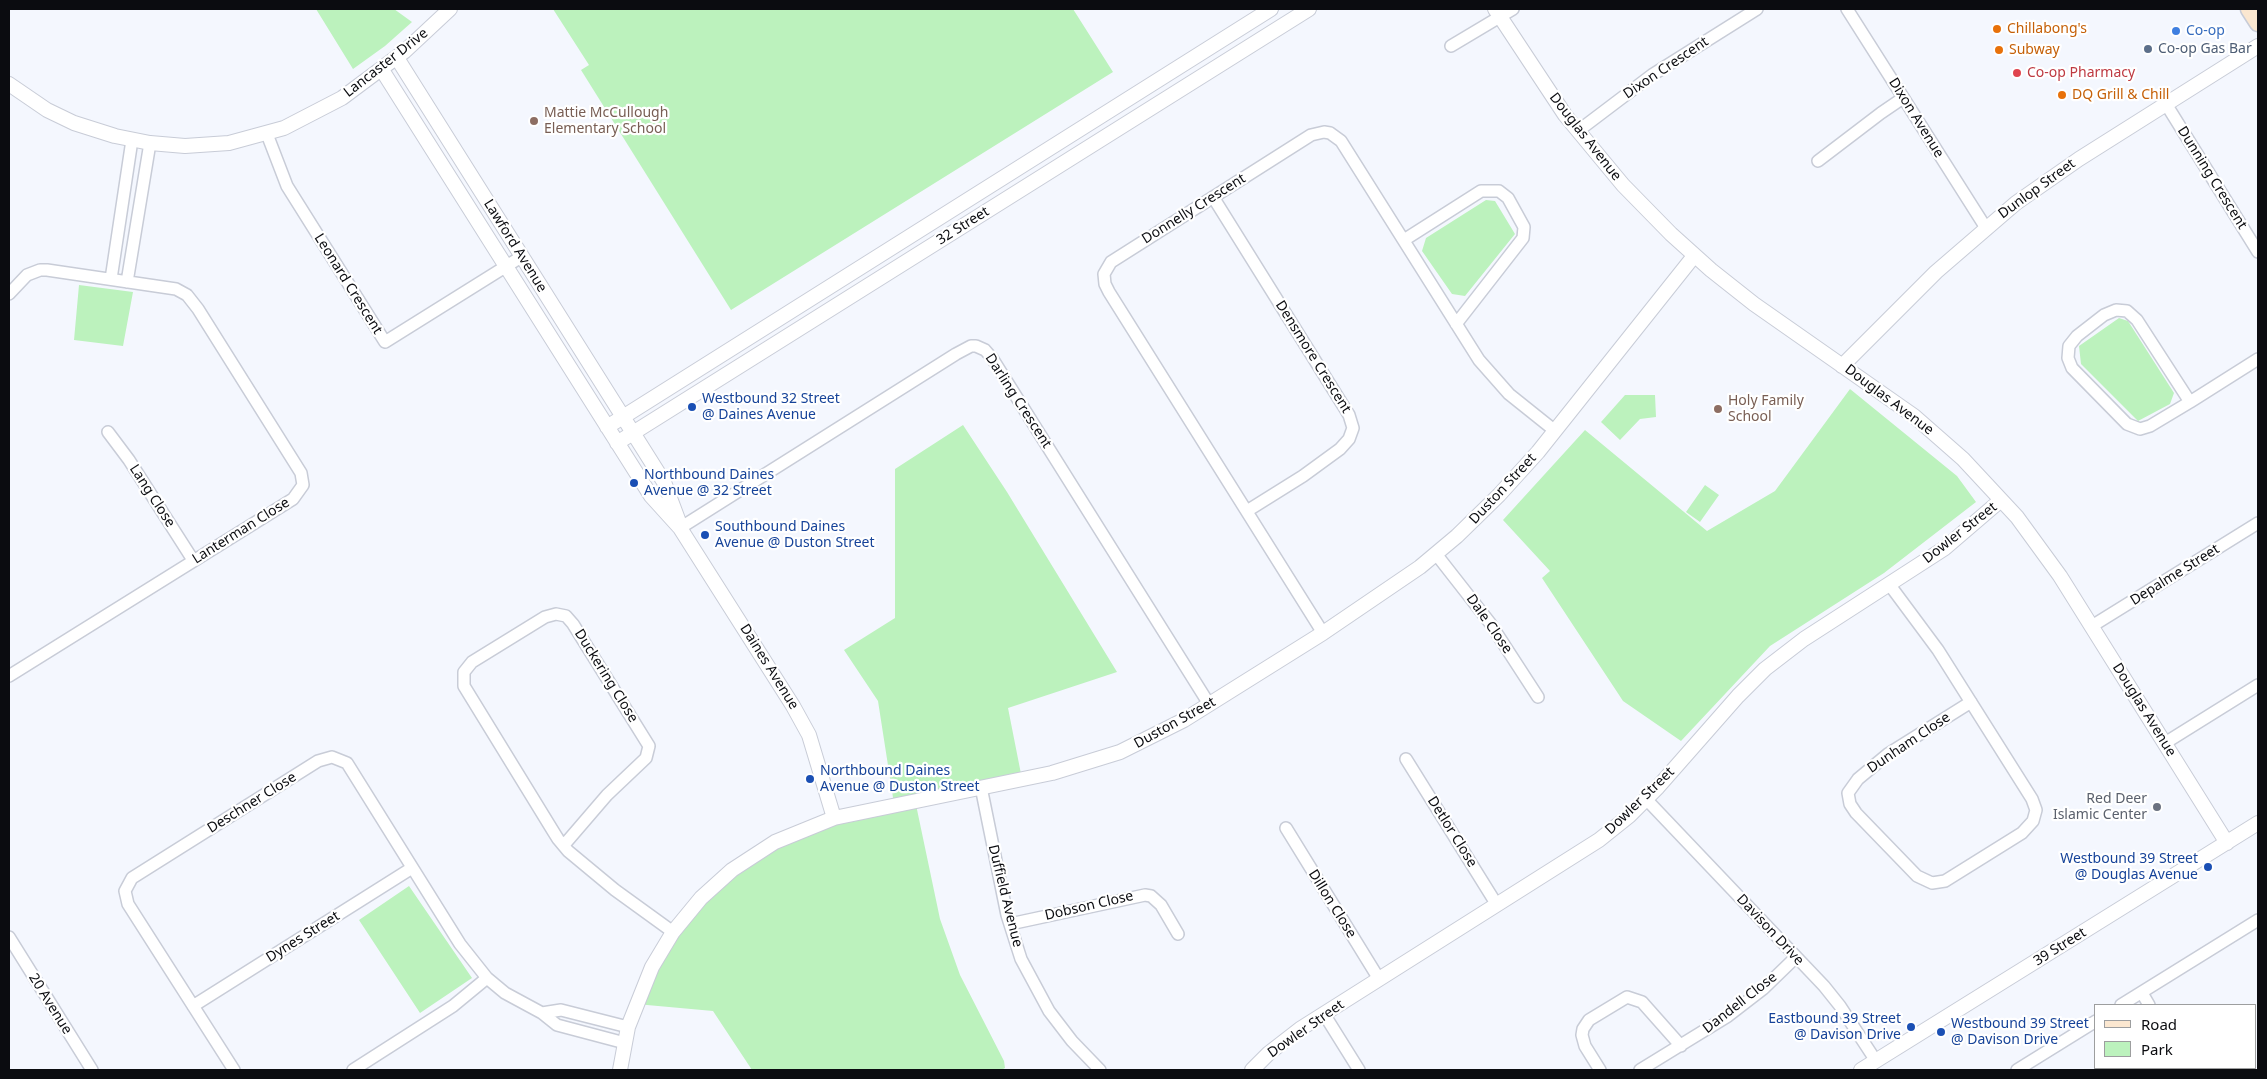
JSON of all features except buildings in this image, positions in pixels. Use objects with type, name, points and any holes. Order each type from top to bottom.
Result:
[{"type":"main road","points":[[2249,9],[2258,23]]},
{"type":"street","name":"Lancaster Drive","points":[[9,84],[47,110],[74,123],[132,140],[150,143],[184,146],[214,145],[267,134],[322,109],[382,70],[450,9]]},
{"type":"street","name":"32 Street","points":[[607,427],[1271,9]]},
{"type":"street","name":"32 Street","points":[[617,443],[1309,9]]},
{"type":"street","points":[[1451,46],[1498,13],[1513,9]]},
{"type":"street","name":"Dixon Crescent","points":[[1578,131],[1644,81],[1757,9]]},
{"type":"street","name":"Dixon Avenue","points":[[1847,9],[1986,228]]},
{"type":"street","name":"Douglas Avenue","points":[[1498,13],[1549,92],[1578,131],[1623,185],[1694,256],[1754,304],[1920,421],[1963,459],[2001,500],[2046,556],[2092,626],[2227,843]]},
{"type":"street","name":"Dunlop Street","points":[[1842,366],[1936,272],[1986,228],[2056,174],[2258,46]]},
{"type":"street","name":"Lawford Avenue","points":[[397,58],[633,433]]},
{"type":"street","name":"Lawford Avenue","points":[[382,70],[607,427]]},
{"type":"street","points":[[1818,161],[1903,98]]},
{"type":"street","name":"Dunning Crescent","points":[[2166,104],[2258,252]]},
{"type":"street","name":"Donnelly Crescent","points":[[1323,633],[1109,292],[1104,279],[1106,270],[1115,258],[1311,135],[1324,132],[1330,133],[1341,140],[1479,360],[1498,383],[1515,399],[1554,430]]},
{"type":"street","name":"Leonard Crescent","points":[[267,134],[287,186],[385,342],[522,257]]},
{"type":"street","points":[[111,279],[132,140]]},
{"type":"street","points":[[127,282],[150,143]]},
{"type":"street","points":[[1404,240],[1481,191],[1499,191],[1508,198],[1524,227],[1523,238],[1456,324]]},
{"type":"street","name":"Densmore Crescent","points":[[1213,197],[1352,422],[1352,434],[1340,449],[1247,512]]},
{"type":"street","name":"Duston Street","points":[[620,1070],[628,1027],[652,967],[673,932],[701,898],[732,870],[775,842],[834,818],[1060,771],[1102,758],[1154,736],[1323,633],[1388,590],[1436,554],[1499,495],[1554,430],[1694,256]]},
{"type":"street","name":"Lanterman Close","points":[[9,294],[27,275],[40,270],[176,289],[190,298],[303,479],[301,490],[293,499],[9,676]]},
{"type":"street","points":[[2190,402],[2137,320],[2128,311],[2116,310],[2104,315],[2077,336],[2069,346],[2068,358],[2072,368],[2131,426],[2140,429],[2150,426],[2190,402],[2258,359]]},
{"type":"street","name":"Darling Crescent","points":[[680,528],[956,354],[971,346],[976,346],[985,350],[992,358],[1209,704]]},
{"type":"street","name":"Daines Avenue","points":[[607,427],[650,496],[680,528],[801,719],[815,753],[834,818]]},
{"type":"street","name":"Lang Close","points":[[108,432],[129,460],[193,560]]},
{"type":"street","name":"Daines Avenue","points":[[633,433],[667,488],[680,528]]},
{"type":"street","name":"Dowler Street","points":[[1252,1070],[1281,1044],[1324,1014],[1587,848],[1613,829],[1646,799],[1738,696],[1765,669],[1804,639],[1945,548],[2001,500]]},
{"type":"street","name":"Depalme Street","points":[[2092,626],[2258,523]]},
{"type":"street","name":"Dale Close","points":[[1436,554],[1490,622],[1538,697]]},
{"type":"street","name":"Dunham Close","points":[[1889,584],[1934,643],[2032,799],[2036,815],[2030,826],[2022,833],[1945,881],[1932,883],[1917,876],[1856,813],[1850,804],[1848,793],[1858,779],[1888,754],[1971,702]]},
{"type":"street","name":"Duckering Close","points":[[564,845],[607,795],[646,758],[649,746],[574,624],[566,616],[556,614],[545,618],[472,662],[464,672],[462,681],[466,692],[564,845],[577,860],[673,932]]},
{"type":"street","points":[[2165,743],[2258,685]]},
{"type":"street","name":"Deschner Close","points":[[234,1070],[126,900],[125,891],[129,882],[318,760],[332,757],[347,764],[460,944],[487,978],[512,997],[542,1013],[557,1025],[625,1043]]},
{"type":"street","name":"Detlor Close","points":[[1406,759],[1497,905]]},
{"type":"street","name":"Duffield Avenue","points":[[981,787],[1010,924],[1021,959],[1042,1000],[1062,1030],[1100,1070]]},
{"type":"street","name":"Davison Drive","points":[[1646,799],[1833,996],[1879,1066]]},
{"type":"street","name":"39 Street","points":[[1861,1070],[1879,1066],[2258,823]]},
{"type":"street","name":"Dillon Close","points":[[1286,828],[1379,979]]},
{"type":"street","name":"Dynes Street","points":[[193,1006],[412,868]]},
{"type":"street","name":"Dobson Close","points":[[1010,924],[1145,895],[1152,896],[1161,905],[1178,934]]},
{"type":"street","points":[[2123,1004],[2258,920]]},
{"type":"street","name":"20 Avenue","points":[[9,937],[92,1070]]},
{"type":"street","name":"Dandell Close","points":[[1640,1070],[1681,1046],[1741,1006],[1796,957]]},
{"type":"street","points":[[353,1070],[453,1006],[487,978]]},
{"type":"street","points":[[2142,993],[2148,1004]]},
{"type":"street","points":[[1600,1070],[1585,1046],[1582,1035],[1583,1029],[1589,1020],[1627,997],[1633,997],[1642,1002],[1681,1046]]},
{"type":"street","points":[[542,1013],[561,1010],[628,1027]]},
{"type":"street","points":[[1324,1014],[1359,1070]]},
{"type":"street","points":[[2017,1070],[2094,1022]]},
{"type":"green space","points":[[316,9],[394,9],[412,22],[385,46],[353,69]]},
{"type":"green space","points":[[553,9],[1073,9],[1113,72],[731,310],[581,70],[589,65]]},
{"type":"green space","points":[[1486,200],[1495,201],[1515,234],[1465,296],[1452,294],[1422,251],[1426,238]]},
{"type":"green space","points":[[79,285],[133,292],[123,346],[74,340]]},
{"type":"green space","points":[[2119,318],[2128,321],[2174,393],[2170,404],[2138,421],[2081,364],[2079,346]]},
{"type":"green space","points":[[1850,389],[1957,476],[1976,502],[1884,573],[1770,646],[1681,741],[1623,701],[1542,578],[1550,571],[1503,520],[1585,430],[1707,531],[1775,491]]},
{"type":"green space","points":[[1625,395],[1655,395],[1656,417],[1640,419],[1620,440],[1601,422]]},
{"type":"green space","points":[[963,425],[1007,492],[1117,672],[1008,708],[1022,779],[915,800],[940,919],[960,975],[1004,1061],[1005,1068],[1001,1070],[752,1070],[713,1011],[636,1004],[687,915],[775,842],[894,804],[878,701],[844,650],[895,618],[895,469]]},
{"type":"green space","points":[[1705,485],[1719,495],[1700,522],[1686,512]]},
{"type":"green space","points":[[409,886],[472,978],[420,1013],[359,920]]},
{"type":"place","name":"Chillabong's","points":[[1997,29]]},
{"type":"place","name":"Co-op","points":[[2176,31]]},
{"type":"place","name":"Co-op Gas Bar","points":[[2148,49]]},
{"type":"place","name":"Subway","points":[[1999,50]]},
{"type":"place","name":"Co-op Pharmacy","points":[[2017,73]]},
{"type":"place","name":"DQ Grill & Chill","points":[[2062,95]]},
{"type":"place","name":"Mattie McCullough Elementary School","points":[[534,121]]},
{"type":"place","name":"Westbound 32 Street @ Daines Avenue","points":[[692,407]]},
{"type":"place","name":"Holy Family School","points":[[1718,409]]},
{"type":"place","name":"Northbound Daines Avenue @ 32 Street","points":[[634,483]]},
{"type":"place","name":"Southbound Daines Avenue @ Duston Street","points":[[705,535]]},
{"type":"place","name":"Northbound Daines Avenue @ Duston Street","points":[[810,779]]},
{"type":"place","name":"Red Deer Islamic Center","points":[[2157,807]]},
{"type":"place","name":"Westbound 39 Street @ Douglas Avenue","points":[[2208,867]]},
{"type":"place","name":"Eastbound 39 Street @ Davison Drive","points":[[1911,1027]]},
{"type":"place","name":"Westbound 39 Street @ Davison Drive","points":[[1941,1032]]}]
